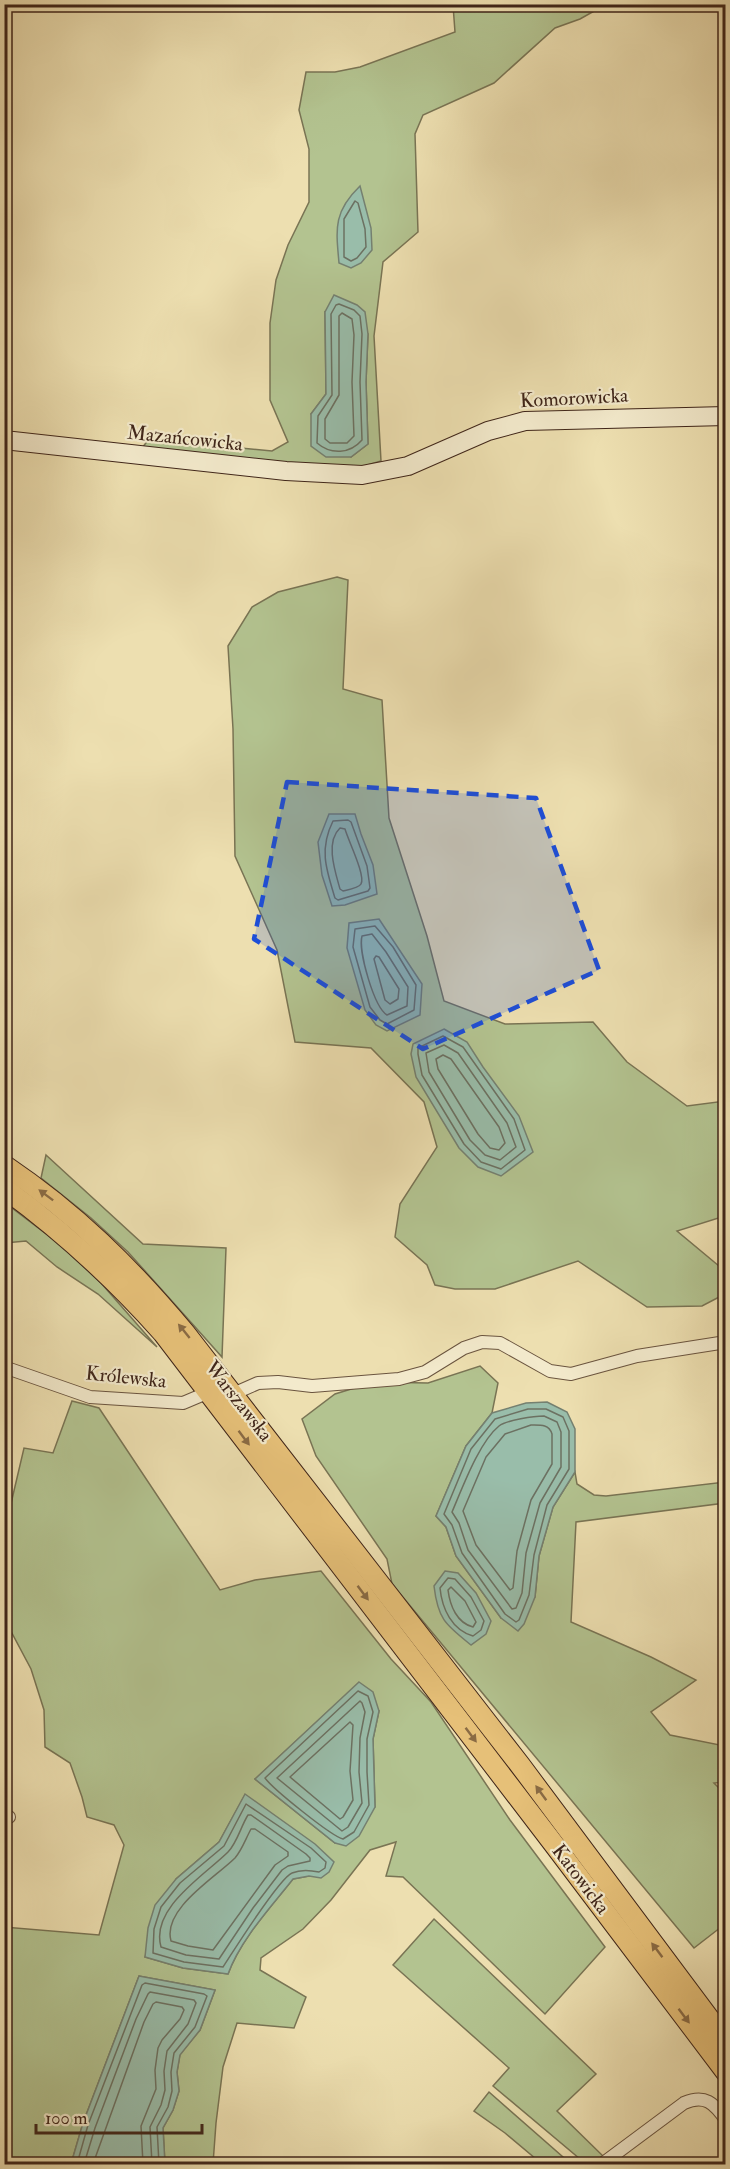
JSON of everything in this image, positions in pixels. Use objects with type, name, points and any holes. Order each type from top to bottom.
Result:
[{"type":"main road","name":"Warszawska","points":[[4,1165],[60,1206],[132,1272],[185,1333],[443,1666]]},
{"type":"main road","name":"Warszawska","points":[[4,1188],[74,1242],[109,1275],[163,1334],[435,1689]]},
{"type":"main road","name":"Katowicka","points":[[443,1666],[520,1764],[726,2041]]},
{"type":"main road","name":"Katowicka","points":[[435,1689],[726,2072]]},
{"type":"street","name":"Komorowicka","points":[[362,475],[408,466],[488,430],[525,421],[726,417]]},
{"type":"street","name":"Mazańcowicka","points":[[4,440],[286,471],[362,475]]},
{"type":"street","points":[[233,1394],[258,1383],[278,1382],[312,1386],[399,1379],[425,1372],[464,1348],[482,1342],[500,1342],[550,1371],[571,1374],[637,1356],[726,1342]]},
{"type":"street","name":"Królewska","points":[[4,1367],[90,1397],[183,1403],[209,1392]]},
{"type":"street","points":[[602,2164],[684,2103],[694,2099],[705,2099],[726,2120]]},
{"type":"highlighted area","points":[[287,782],[536,798],[599,970],[423,1049],[254,939]]},
{"type":"shaded area","points":[[453,5],[605,5],[580,19],[555,28],[494,83],[423,115],[415,134],[418,232],[383,262],[374,336],[381,461],[364,466],[336,468],[142,448],[149,439],[272,451],[288,442],[270,400],[270,323],[276,280],[288,245],[309,202],[309,149],[299,110],[306,72],[335,72],[360,67],[455,32]],"holes":[[[325,312],[368,334],[366,382],[368,444],[351,457],[311,414],[326,394]]]},
{"type":"shaded area","points":[[337,577],[348,580],[343,689],[382,700],[389,818],[427,936],[444,1001],[505,1024],[593,1022],[627,1062],[687,1106],[725,1101],[725,1216],[677,1231],[725,1271],[725,1294],[702,1306],[647,1307],[578,1261],[495,1289],[455,1289],[435,1285],[427,1265],[395,1237],[400,1204],[437,1147],[424,1102],[371,1048],[295,1042],[277,950],[235,856],[233,729],[228,646],[252,607],[278,592]]},
{"type":"shaded area","points":[[46,1155],[143,1244],[226,1248],[222,1357],[128,1252],[91,1218],[41,1178]]},
{"type":"shaded area","points":[[4,1202],[58,1243],[101,1283],[157,1347],[98,1294],[57,1267],[26,1241],[5,1243]]},
{"type":"shaded area","points":[[480,1366],[498,1383],[492,1413],[466,1446],[436,1516],[446,1527],[456,1556],[501,1618],[535,1597],[539,1556],[553,1507],[575,1472],[577,1484],[594,1495],[606,1496],[725,1482],[725,1503],[576,1522],[571,1622],[651,1657],[696,1680],[651,1712],[670,1735],[725,1746],[725,1782],[714,1783],[725,1794],[725,1924],[694,1948],[392,1584],[387,1559],[316,1456],[302,1419],[335,1394],[374,1382],[428,1383]]},
{"type":"shaded area","points":[[72,1401],[99,1408],[220,1590],[255,1580],[321,1571],[391,1659],[431,1702],[510,1820],[605,1947],[545,2014],[403,1877],[386,1876],[396,1842],[370,1850],[331,1900],[303,1929],[261,1958],[260,1970],[306,1997],[294,2028],[237,2023],[223,2067],[213,2164],[165,2164],[163,2128],[173,2110],[179,2091],[177,2072],[180,2054],[200,2030],[215,1990],[139,1976],[83,2123],[71,2164],[5,2164],[4,1927],[99,1935],[124,1845],[114,1825],[87,1817],[70,1763],[45,1747],[44,1710],[31,1669],[5,1620],[5,1516],[9,1512],[24,1448],[53,1453]],"holes":[[[335,1705],[379,1711],[373,1739],[375,1807],[335,1843],[255,1779]],[[245,1795],[309,1876],[293,1879],[248,1936],[228,1974],[183,1968],[145,1957],[176,1879],[219,1842]]]},
{"type":"shaded area","points":[[434,1919],[596,2074],[557,2111],[603,2156],[586,2164],[493,2086],[509,2068],[393,1965]]},
{"type":"shaded area","points":[[489,2092],[571,2164],[542,2164],[474,2111]]},
{"type":"water","points":[[360,186],[371,228],[372,250],[361,263],[351,268],[339,263],[337,231],[345,204]]},
{"type":"water","points":[[334,295],[357,305],[365,312],[368,334],[366,382],[368,444],[351,457],[326,457],[311,446],[311,414],[326,394],[325,312]]},
{"type":"water","points":[[329,814],[355,814],[373,865],[377,894],[345,905],[332,906],[322,875],[318,842]]},
{"type":"water","points":[[379,919],[422,984],[420,1015],[387,1031],[376,1025],[365,1010],[347,948],[349,923]]},
{"type":"water","points":[[444,1029],[467,1042],[519,1116],[533,1152],[501,1176],[478,1167],[459,1148],[416,1077],[411,1054],[413,1044]]},
{"type":"water","points":[[547,1402],[567,1412],[575,1429],[575,1472],[553,1507],[539,1556],[535,1597],[524,1624],[518,1631],[501,1618],[456,1556],[446,1527],[436,1516],[466,1446],[492,1413],[526,1403]]},
{"type":"water","points":[[445,1571],[458,1573],[476,1593],[491,1621],[486,1634],[471,1645],[449,1627],[438,1607],[434,1586]]},
{"type":"water","points":[[359,1682],[373,1692],[379,1711],[373,1739],[375,1807],[359,1836],[346,1846],[335,1843],[255,1779]]},
{"type":"water","points":[[245,1794],[315,1844],[334,1862],[329,1872],[321,1878],[309,1876],[293,1879],[248,1936],[228,1974],[183,1968],[145,1957],[148,1928],[155,1905],[176,1879],[219,1842]]},
{"type":"water","points":[[139,1976],[215,1990],[200,2030],[180,2055],[177,2072],[179,2091],[173,2110],[163,2128],[165,2164],[71,2164],[83,2123]]}]
